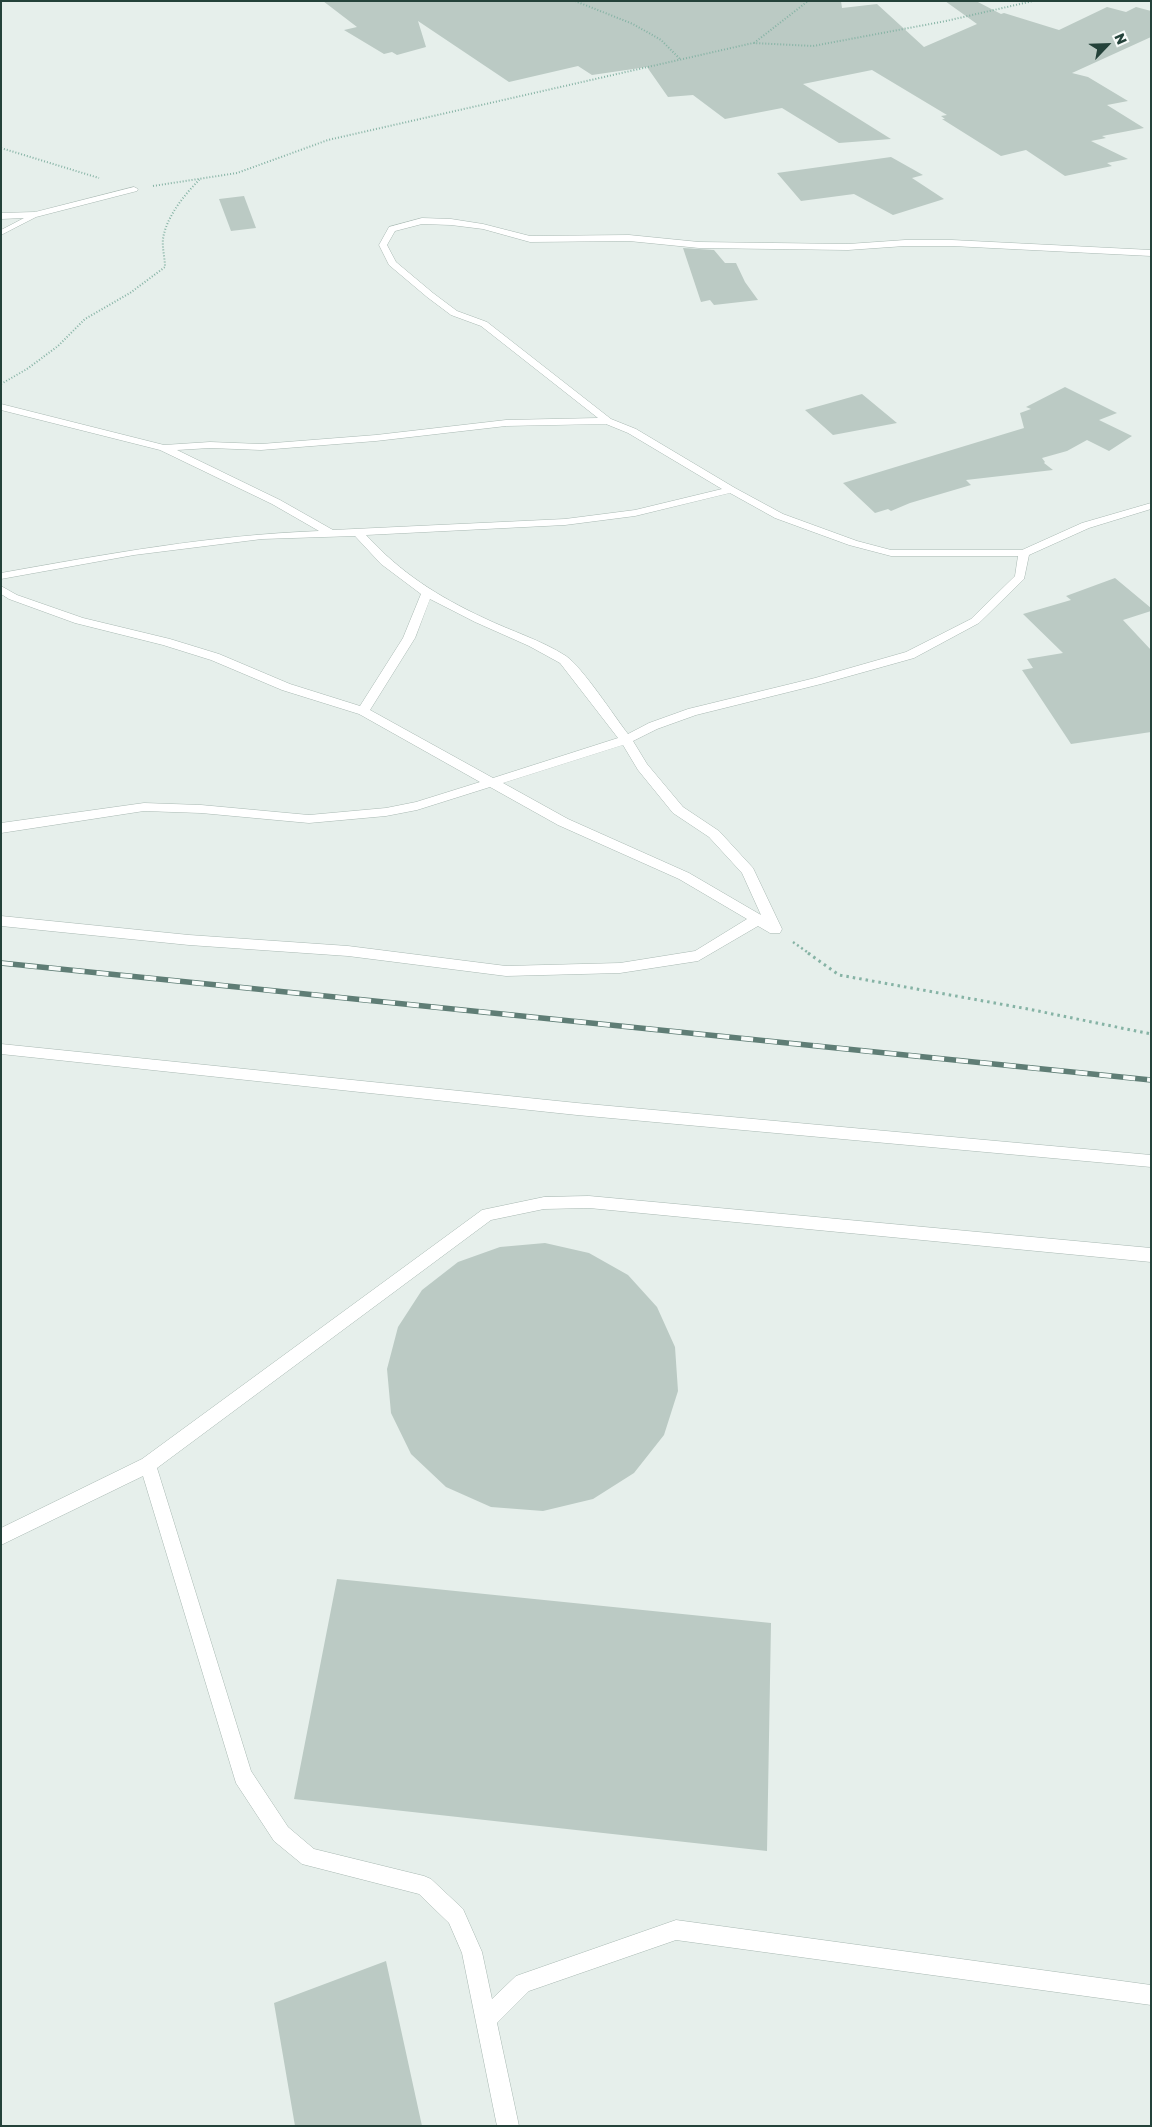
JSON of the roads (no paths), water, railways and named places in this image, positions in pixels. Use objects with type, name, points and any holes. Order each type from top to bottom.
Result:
[{"type":"street","points":[[1,216],[35,215],[134,189]]},
{"type":"street","points":[[1,233],[35,215]]},
{"type":"street","points":[[1151,253],[952,243],[905,243],[848,247],[699,245],[629,238],[530,239],[483,227],[422,221],[392,229],[383,245],[392,262],[454,314],[484,324],[607,421],[632,431],[731,490],[779,516],[853,543],[891,553],[1024,553],[1048,540],[1110,516],[1151,506]]},
{"type":"street","points":[[1,407],[164,448],[276,502],[331,532]]},
{"type":"street","points":[[164,448],[210,445],[261,447],[376,438],[506,423],[607,421]]},
{"type":"street","points":[[1,576],[97,558],[208,541],[287,534],[448,529],[565,522],[635,513],[731,490]]},
{"type":"street","points":[[1,589],[13,597],[79,621],[191,649],[286,687],[362,711],[489,783],[563,822],[684,876],[775,929],[748,871],[714,834],[678,810],[642,767],[626,740],[564,660],[534,643],[479,620],[427,593],[385,562],[357,532]]},
{"type":"street","points":[[1,828],[144,807],[201,809],[309,819],[386,812],[417,806],[626,740],[653,726],[692,712],[910,656],[975,621],[1020,577],[1024,553]]},
{"type":"street","points":[[362,711],[409,638],[427,593]]},
{"type":"street","points":[[1,920],[189,940],[348,951],[506,971],[620,968],[698,956],[758,919]]},
{"type":"lane","points":[[1,1049],[577,1109],[1151,1161]]},
{"type":"lane","points":[[1,1537],[148,1465],[487,1214],[544,1203],[589,1202],[1151,1256]]},
{"type":"lane","points":[[148,1465],[244,1776],[281,1834],[309,1857],[424,1886],[456,1916],[472,1952],[508,2126]]},
{"type":"lane","points":[[486,2020],[523,1983],[676,1930],[1151,1995]]},
{"type":"railway","points":[[1,963],[1151,1080]]}]
